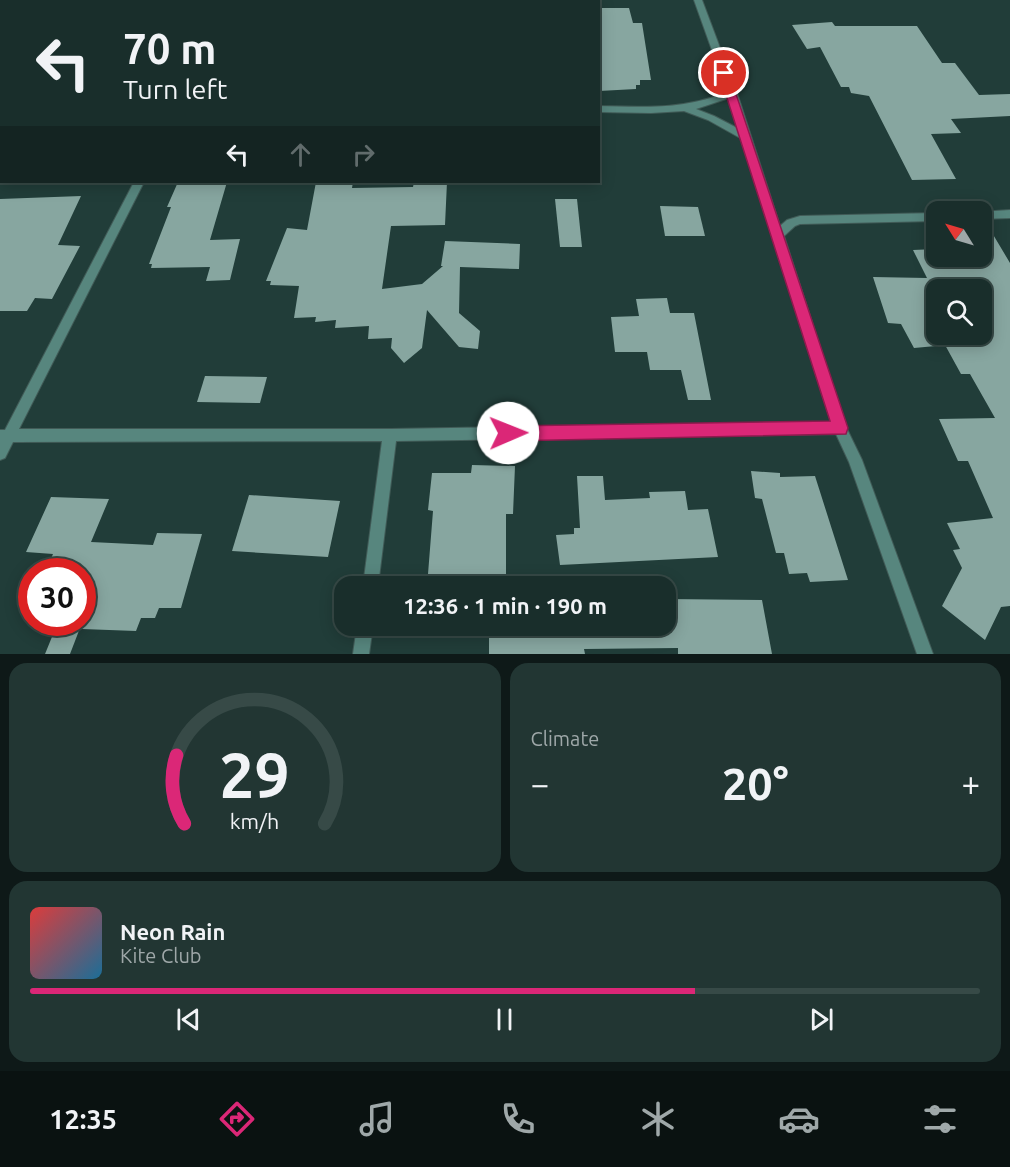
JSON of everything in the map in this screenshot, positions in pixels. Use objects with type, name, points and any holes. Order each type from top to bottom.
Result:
[{"type":"street","points":[[698,0],[732,93],[840,428],[855,460],[925,654]]},
{"type":"street","points":[[600,109],[685,109],[709,105],[732,93]]},
{"type":"street","points":[[685,109],[711,118],[746,137]]},
{"type":"street","points":[[0,453],[4,435],[138,183]]},
{"type":"street","points":[[992,215],[1010,214]]},
{"type":"street","points":[[777,236],[791,223],[800,220],[926,217]]},
{"type":"street","points":[[4,435],[390,435],[840,428]]},
{"type":"street","points":[[372,576],[390,435]]},
{"type":"street","points":[[361,654],[364,636]]},
{"type":"building","points":[[600,8],[629,8],[633,23],[642,23],[651,80],[640,80],[640,85],[636,85],[636,89],[600,91]]},
{"type":"building","points":[[832,22],[835,26],[917,26],[942,63],[955,63],[979,95],[1010,94],[1010,116],[951,119],[961,133],[931,134],[956,179],[912,180],[869,96],[851,93],[849,87],[841,87],[820,47],[807,49],[792,25]]},
{"type":"building","points":[[178,183],[227,183],[210,240],[240,239],[230,280],[206,281],[210,267],[151,268],[152,264],[149,264],[171,207],[167,207]]},
{"type":"building","points":[[316,183],[353,183],[352,188],[413,187],[414,183],[447,183],[445,225],[391,226],[382,289],[422,284],[443,266],[441,266],[445,241],[520,244],[519,269],[460,267],[459,313],[480,331],[478,349],[459,347],[427,310],[422,348],[404,363],[391,348],[392,338],[368,339],[369,326],[335,328],[336,320],[315,322],[316,317],[294,318],[299,286],[270,285],[271,281],[266,281],[287,228],[307,230]]},
{"type":"building","points":[[81,196],[58,245],[80,246],[52,299],[35,298],[27,311],[0,311],[0,199]]},
{"type":"building","points":[[555,199],[577,199],[582,247],[560,247]]},
{"type":"building","points":[[660,206],[698,207],[705,236],[665,236]]},
{"type":"building","points":[[992,233],[1010,263],[1010,606],[1001,607],[985,640],[942,606],[962,568],[953,550],[960,549],[947,523],[993,518],[968,461],[958,461],[939,419],[995,418],[970,374],[961,374],[945,345],[992,345],[992,279],[926,279],[926,345],[936,346],[914,348],[901,324],[888,323],[873,277],[927,278],[913,250],[926,249],[926,267],[992,267]]},
{"type":"building","points":[[667,298],[670,313],[694,313],[711,400],[688,400],[681,370],[650,370],[647,352],[615,352],[611,317],[639,316],[636,299]]},
{"type":"building","points":[[205,376],[267,377],[260,403],[197,402]]},
{"type":"building","points":[[472,465],[515,466],[513,514],[506,514],[506,574],[428,574],[433,511],[428,510],[432,473],[471,473]]},
{"type":"building","points":[[751,471],[780,473],[780,477],[815,476],[848,580],[810,582],[807,573],[789,574],[784,553],[776,553],[762,499],[755,498]]},
{"type":"building","points":[[577,476],[603,476],[605,500],[650,498],[649,492],[685,491],[688,510],[708,509],[718,557],[560,565],[556,535],[574,534],[574,528],[580,528]]},
{"type":"building","points":[[249,495],[340,501],[328,557],[232,551]]},
{"type":"building","points":[[51,497],[109,499],[91,542],[153,545],[157,533],[202,534],[181,608],[159,608],[155,618],[141,618],[136,631],[96,630],[96,558],[51,558],[53,554],[26,552]]},
{"type":"building","points":[[676,599],[762,600],[772,654],[678,654],[678,648],[584,649],[585,654],[489,654],[489,636],[676,636]]},
{"type":"building","points":[[52,636],[77,636],[70,654],[45,654]]},
{"type":"route","points":[[508,433],[840,428],[724,73]]}]
